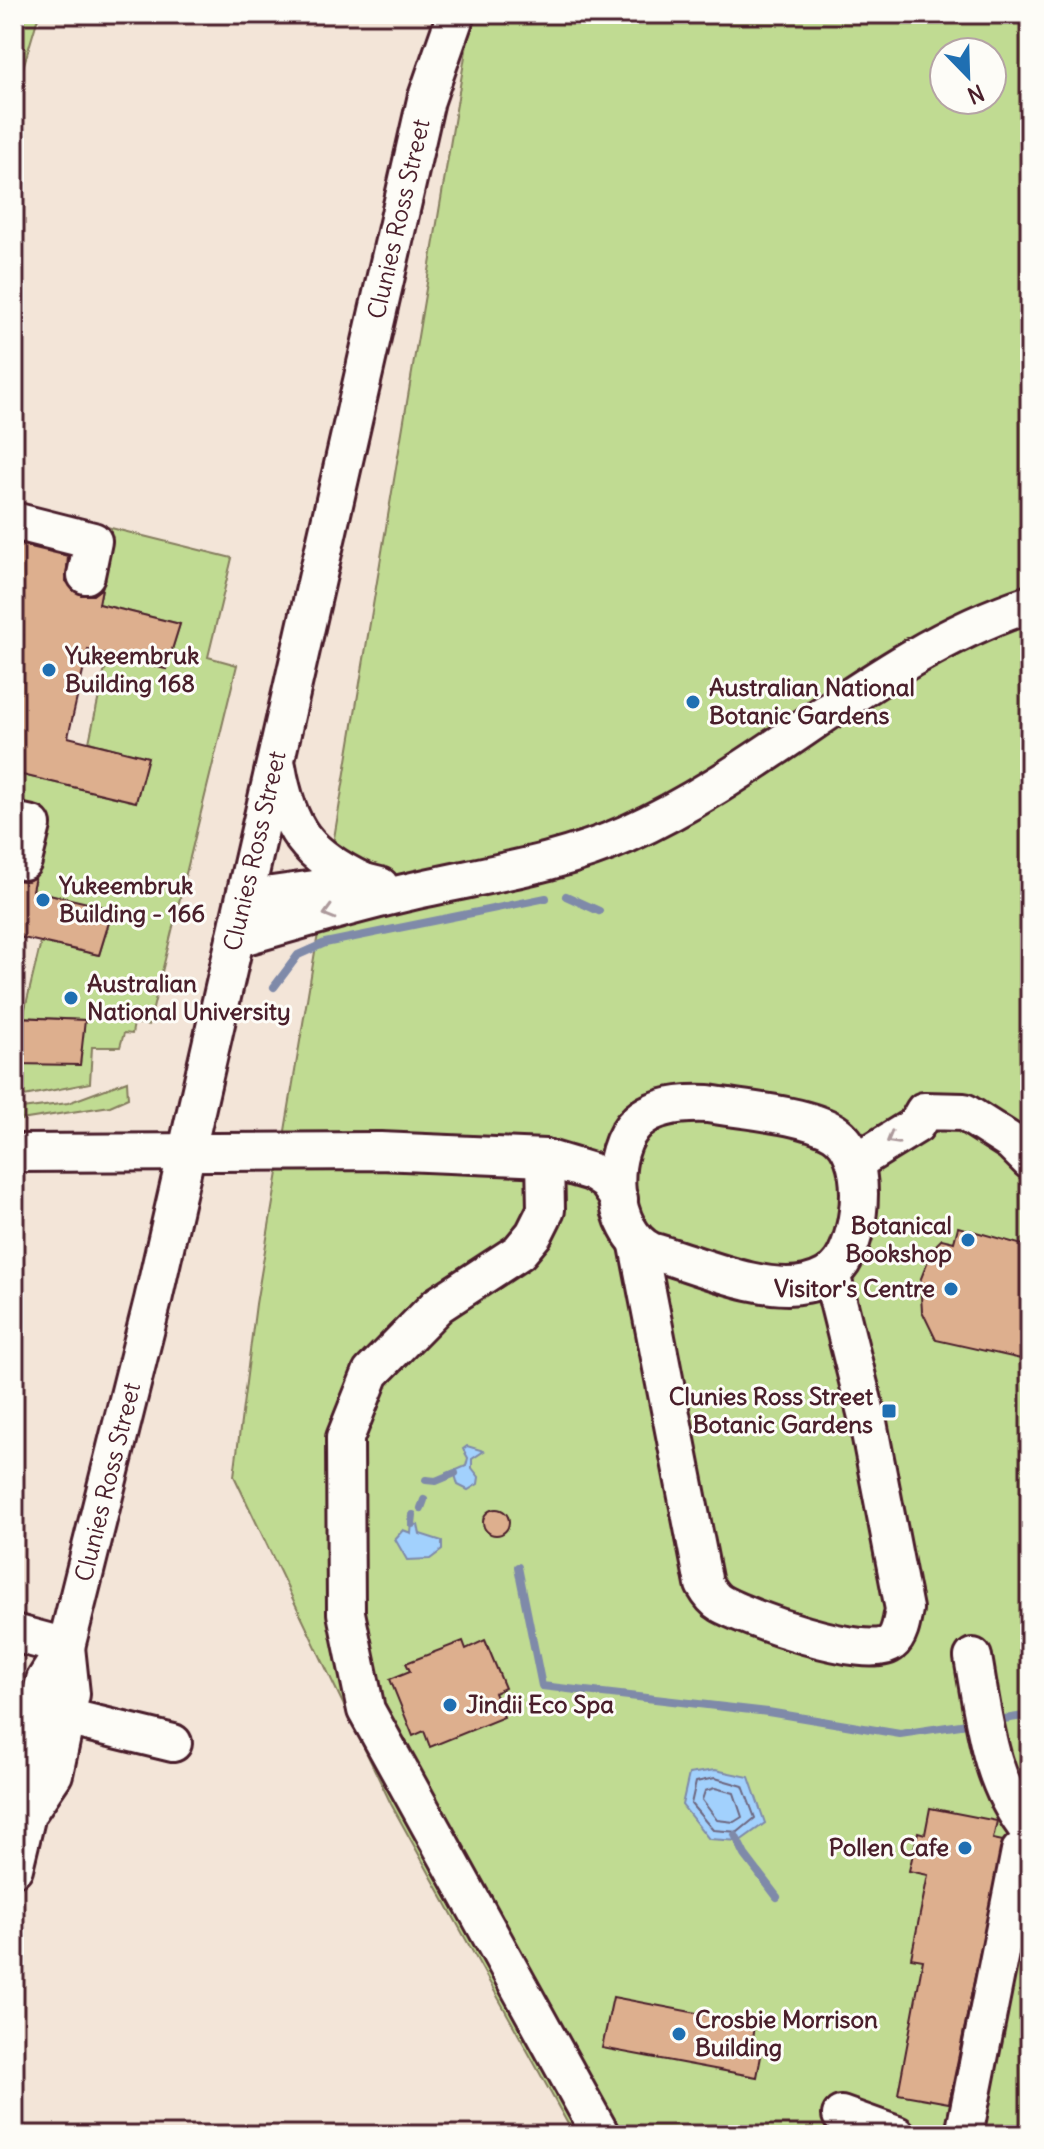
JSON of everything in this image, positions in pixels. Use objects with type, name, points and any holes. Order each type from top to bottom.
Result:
[{"type":"street","name":"Clunies Ross Street","points":[[426,100],[434,14]]},
{"type":"street","name":"Clunies Ross Street","points":[[14,1868],[27,1814],[25,1769],[45,1680],[66,1647],[187,1151],[426,100],[456,14]]},
{"type":"street","points":[[14,521],[93,541],[86,575]]},
{"type":"street","points":[[235,939],[405,892],[540,864],[627,834],[723,782],[915,654],[980,620],[1030,604]]},
{"type":"street","points":[[276,760],[282,797],[297,830],[328,865],[364,882],[405,892]]},
{"type":"street","points":[[14,821],[32,825],[23,861]]},
{"type":"street","points":[[245,899],[364,882]]},
{"type":"street","points":[[638,1245],[764,1284],[807,1284],[831,1273],[843,1260],[849,1244],[860,1180],[856,1162],[846,1143],[824,1128],[708,1104],[678,1105],[641,1118],[621,1145],[618,1161],[619,1199],[627,1228],[638,1245],[704,1584],[716,1601],[740,1613],[809,1636],[879,1648],[891,1643],[900,1629],[904,1609],[866,1413],[831,1273]]},
{"type":"street","points":[[856,1162],[916,1125],[924,1111],[964,1112],[1011,1142],[1030,1161]]},
{"type":"street","points":[[14,1153],[475,1154],[559,1160],[621,1145]]},
{"type":"street","points":[[559,1160],[607,1182],[619,1199]]},
{"type":"street","points":[[559,1160],[546,1210],[527,1243],[499,1267],[438,1305],[371,1373],[345,1438],[346,1613],[366,1710],[601,2135]]},
{"type":"street","points":[[14,1633],[66,1647]]},
{"type":"street","name":"Clunies Ross Street","points":[[27,1814],[54,1774],[71,1694],[66,1647]]},
{"type":"street","points":[[973,1657],[994,1766],[1011,1809],[1030,1832]]},
{"type":"street","points":[[66,1717],[173,1743]]},
{"type":"street","points":[[964,2135],[1020,1851],[1030,1843]]},
{"type":"street","points":[[841,2115],[890,2134]]},
{"type":"green space","points":[[14,14],[39,14],[22,71],[14,82]]},
{"type":"green space","name":"Australian National Botanic Gardens","points":[[477,14],[1030,14],[1030,2135],[574,2135],[391,1804],[234,1476],[256,1304],[468,38]]},
{"type":"green space","points":[[107,527],[232,558],[208,657],[237,665],[149,1025],[134,1023],[132,1034],[124,1033],[120,1047],[92,1047],[90,1083],[14,1098],[14,1064],[80,1064],[84,1020],[23,1017],[41,942],[99,955],[113,910],[32,890],[39,865],[14,812],[14,773],[136,802],[147,757],[89,742],[108,655],[166,669],[180,624],[99,604],[104,580],[98,578],[111,542],[105,532]]},
{"type":"green space","points":[[127,1081],[128,1098],[110,1106],[14,1121],[14,1110],[68,1103]]},
{"type":"water","points":[[467,1446],[484,1451],[472,1459],[472,1468],[479,1477],[478,1484],[468,1490],[458,1485],[454,1471],[466,1466],[468,1458],[463,1449]]},
{"type":"water","points":[[412,1524],[418,1525],[420,1534],[442,1541],[442,1550],[430,1559],[407,1560],[395,1539],[403,1530],[411,1533]]},
{"type":"water","points":[[715,1770],[749,1777],[765,1823],[740,1841],[709,1839],[682,1805],[689,1774]]},
{"type":"building","name":"Yukeembruk Building 168","points":[[14,543],[68,556],[66,581],[81,595],[93,595],[102,588],[99,604],[180,624],[166,669],[88,650],[68,737],[148,757],[136,802],[14,773],[14,671],[23,635],[14,633]]},
{"type":"building","name":"Yukeembruk Building - 166","points":[[35,877],[32,890],[113,909],[99,955],[14,936],[14,879],[28,881]]},
{"type":"building","points":[[14,1017],[85,1020],[80,1065],[14,1064]]},
{"type":"building","points":[[958,1227],[1030,1247],[1030,1361],[936,1340],[922,1311],[920,1281],[933,1248],[942,1239],[954,1242]]},
{"type":"building","points":[[496,1509],[505,1513],[509,1522],[505,1531],[496,1535],[487,1531],[483,1522],[487,1513]]},
{"type":"building","name":"Jindii Eco Spa","points":[[485,1640],[505,1688],[494,1693],[504,1717],[430,1747],[424,1731],[413,1736],[390,1679],[410,1671],[406,1663],[463,1641],[466,1649]]},
{"type":"building","points":[[930,1808],[997,1821],[993,1839],[1003,1841],[949,2103],[898,2094],[923,1960],[911,1958],[928,1875],[909,1871],[918,1832],[925,1834]]},
{"type":"building","name":"Crosbie Morrison Building","points":[[613,1997],[754,2024],[751,2049],[762,2051],[757,2077],[602,2048]]},
{"type":"waterway","points":[[566,896],[599,911]]},
{"type":"waterway","points":[[274,987],[298,955],[325,943],[546,898]]},
{"type":"waterway","points":[[426,1480],[436,1481],[455,1473]]},
{"type":"waterway","points":[[421,1508],[424,1500]]},
{"type":"waterway","points":[[412,1524],[413,1515]]},
{"type":"waterway","points":[[518,1567],[542,1686],[768,1712],[900,1734],[974,1723]]},
{"type":"waterway","points":[[991,1721],[1030,1715]]},
{"type":"waterway","points":[[735,1835],[745,1855],[777,1897]]},
{"type":"place","name":"Yukeembruk Building 168","points":[[49,670]]},
{"type":"place","name":"Australian National Botanic Gardens","points":[[693,702]]},
{"type":"place","name":"Yukeembruk Building - 166","points":[[43,900]]},
{"type":"place","name":"Australian National University","points":[[71,998]]},
{"type":"place","name":"Botanical Bookshop","points":[[968,1240]]},
{"type":"place","name":"Visitor's Centre","points":[[951,1289]]},
{"type":"place","name":"Clunies Ross Street Botanic Gardens","points":[[889,1411]]},
{"type":"place","name":"Jindii Eco Spa","points":[[450,1705]]},
{"type":"place","name":"Pollen Cafe","points":[[965,1848]]},
{"type":"place","name":"Crosbie Morrison Building","points":[[679,2034]]}]
